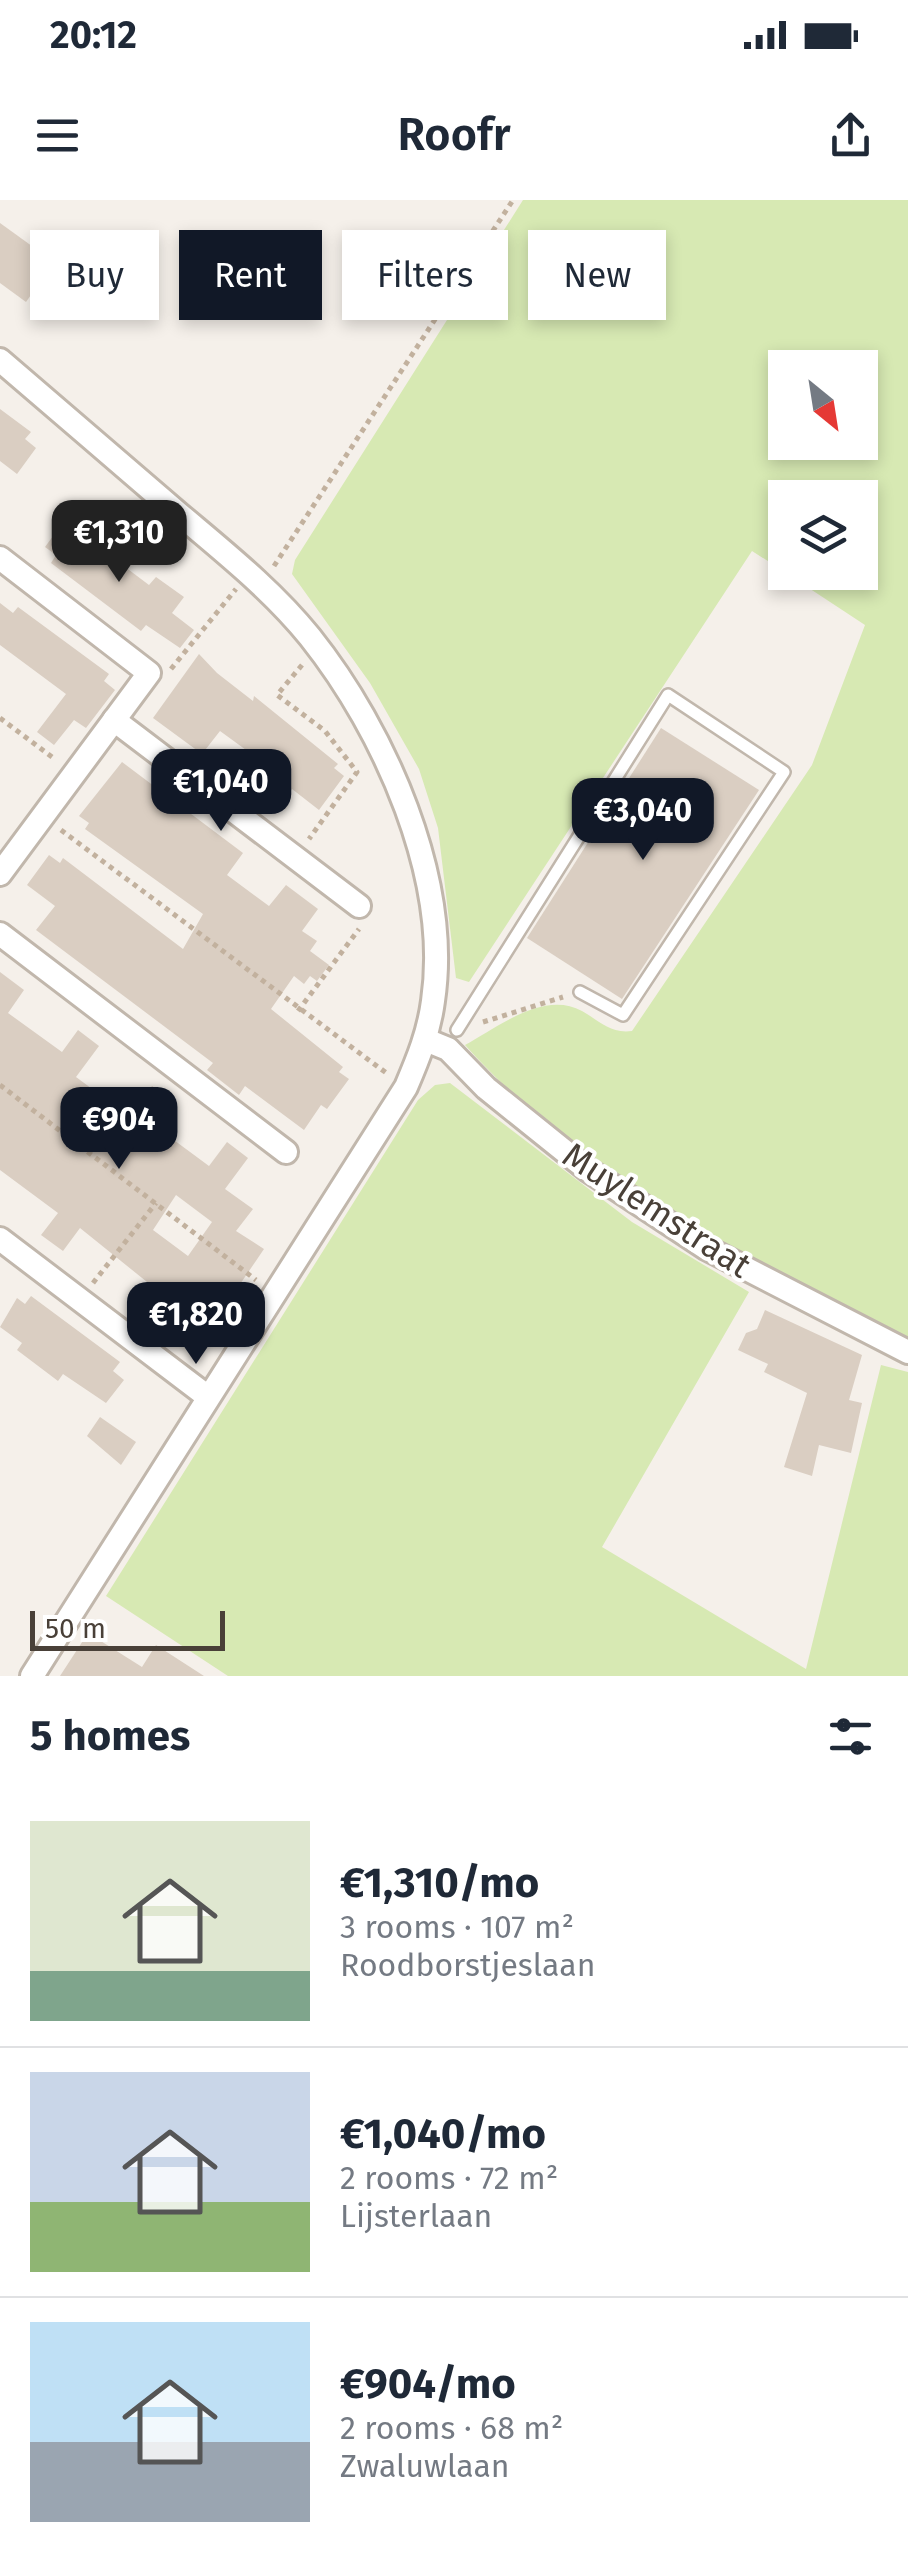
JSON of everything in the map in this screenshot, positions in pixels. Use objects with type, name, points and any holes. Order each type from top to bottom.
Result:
[{"type":"street","points":[[0,360],[254,579],[317,648],[370,728],[413,824],[433,925],[434,998],[426,1040],[406,1087],[32,1676]]},
{"type":"street","points":[[0,558],[149,673],[0,874]]},
{"type":"street","points":[[114,720],[360,906]]},
{"type":"street","points":[[0,934],[286,1152]]},
{"type":"street","name":"Muylemstraat","points":[[426,1040],[448,1049],[486,1088],[588,1170],[706,1248],[908,1352]]},
{"type":"street","points":[[0,1239],[208,1398]]},
{"type":"lane","points":[[457,1030],[668,695],[784,772],[623,1015],[580,992]]},
{"type":"path","points":[[149,673],[176,668],[254,579],[513,200]]},
{"type":"path","points":[[296,858],[357,772],[325,731],[277,696],[317,648]]},
{"type":"path","points":[[0,718],[74,774]]},
{"type":"path","points":[[43,816],[298,1011],[406,1087]]},
{"type":"path","points":[[298,1011],[370,913],[360,906]]},
{"type":"path","points":[[457,1030],[580,992]]},
{"type":"path","points":[[0,1085],[234,1262]]},
{"type":"path","points":[[80,1300],[156,1202]]},
{"type":"green space","points":[[523,200],[908,200],[908,1342],[730,1248],[616,1177],[512,1093],[465,1045],[522,1013],[552,1005],[582,1011],[611,1029],[632,1031],[812,765],[865,625],[812,590],[878,590],[878,480],[768,480],[768,561],[752,551],[469,982],[456,978],[438,828],[419,769],[370,683],[292,574],[295,560],[447,320],[508,320],[508,230],[504,230]]},
{"type":"green space","points":[[450,1083],[632,1222],[749,1292],[602,1547],[806,1669],[881,1365],[908,1372],[908,1676],[228,1676],[106,1596],[418,1100],[435,1085]]},
{"type":"building","points":[[0,223],[30,245],[30,296],[26,302],[0,283]]},
{"type":"building","points":[[0,409],[31,432],[25,439],[36,448],[17,474],[0,461]]},
{"type":"building","points":[[64,521],[149,585],[156,577],[184,597],[172,613],[194,630],[180,648],[146,625],[141,631],[51,563],[56,555],[45,547]]},
{"type":"building","points":[[0,603],[13,613],[18,607],[109,674],[104,681],[115,690],[86,728],[74,720],[54,745],[37,732],[66,694],[0,645]]},
{"type":"building","points":[[199,654],[217,673],[253,701],[254,696],[338,764],[334,768],[344,776],[319,810],[292,789],[276,810],[255,794],[272,769],[220,731],[202,754],[153,718]]},
{"type":"building","points":[[661,728],[759,790],[622,999],[527,938]]},
{"type":"building","points":[[122,762],[243,853],[227,875],[269,906],[286,885],[318,909],[302,931],[317,941],[310,951],[329,965],[317,981],[310,976],[304,984],[294,976],[271,1009],[343,1067],[339,1072],[349,1079],[327,1109],[321,1105],[304,1130],[245,1086],[239,1095],[207,1070],[213,1063],[36,930],[55,906],[27,885],[49,855],[60,863],[63,858],[183,949],[203,914],[85,829],[89,823],[79,816]]},
{"type":"building","points":[[0,972],[24,990],[8,1013],[62,1052],[78,1030],[99,1046],[76,1077],[130,1117],[152,1086],[174,1102],[164,1115],[163,1132],[209,1166],[227,1142],[248,1158],[225,1189],[253,1209],[236,1231],[264,1249],[215,1321],[184,1298],[171,1314],[145,1295],[152,1286],[80,1228],[63,1251],[41,1235],[58,1213],[0,1170]],"holes":[[[176,1195],[212,1222],[188,1256],[153,1230]]]},
{"type":"building","points":[[31,1296],[120,1362],[113,1371],[124,1380],[106,1403],[63,1374],[58,1381],[17,1350],[22,1343],[0,1327],[17,1298],[25,1304]]},
{"type":"building","points":[[765,1310],[862,1355],[849,1400],[862,1403],[851,1453],[819,1445],[812,1476],[784,1467],[807,1393],[764,1372],[768,1364],[738,1350],[746,1333],[757,1329]]},
{"type":"building","points":[[100,1417],[136,1442],[121,1465],[87,1436]]},
{"type":"building","points":[[88,1633],[142,1667],[156,1645],[204,1676],[60,1676]]}]
